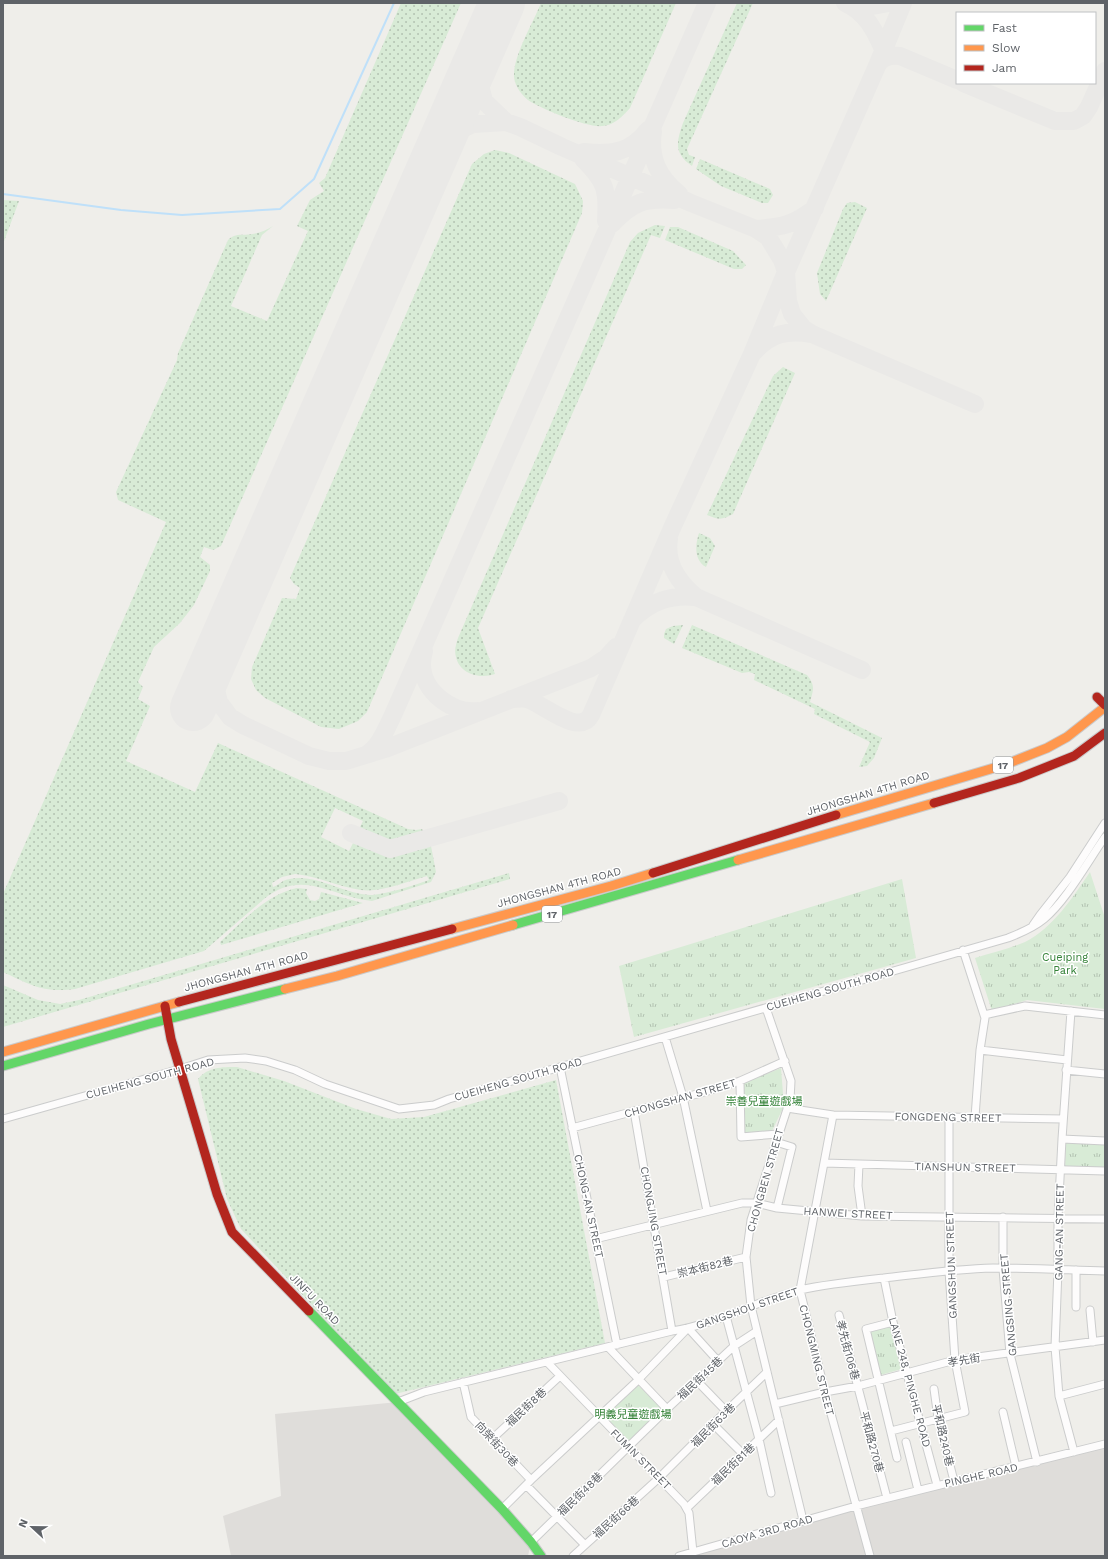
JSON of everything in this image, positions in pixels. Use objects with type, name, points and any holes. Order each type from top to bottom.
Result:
[{"type":"main road","points":[[1097,697],[1105,706]]},
{"type":"main road","name":"JHONGSHAN 4TH ROAD","points":[[3,1052],[165,1006],[611,886],[890,798],[1004,765],[1047,748],[1067,736],[1105,706]]},
{"type":"main road","name":"JHONGSHAN 4TH ROAD","points":[[3,1066],[168,1020],[337,976],[1019,778],[1074,756],[1105,734]]},
{"type":"main road","name":"JINFU ROAD","points":[[165,1006],[171,1038],[217,1194],[232,1232],[502,1509],[531,1542],[541,1556]]},
{"type":"street","points":[[1032,927],[1070,877],[1105,823]]},
{"type":"street","name":"CUEIHENG SOUTH ROAD","points":[[3,1119],[208,1060],[245,1058],[266,1060],[295,1070],[325,1084],[399,1109],[434,1105],[560,1067],[1008,938],[1032,927],[1044,919],[1059,903],[1105,837]]},
{"type":"street","points":[[963,950],[984,1016],[975,1117]]},
{"type":"street","points":[[984,1016],[1025,1006],[1105,1015]]},
{"type":"street","name":"CHONGBEN STREET","points":[[766,1008],[791,1081],[790,1100],[751,1220],[746,1257],[751,1306],[756,1331],[803,1520]]},
{"type":"street","name":"GANG-AN STREET","points":[[1071,1011],[1066,1070],[1058,1218],[1058,1270],[1055,1347],[1059,1396],[1074,1452]]},
{"type":"street","points":[[665,1037],[683,1097],[707,1211]]},
{"type":"street","points":[[980,1050],[1067,1060]]},
{"type":"street","name":"CHONGSHAN STREET","points":[[572,1128],[740,1081],[785,1061]]},
{"type":"street","name":"CHONG-AN STREET","points":[[560,1067],[617,1345]]},
{"type":"street","points":[[1066,1070],[1105,1074]]},
{"type":"street","points":[[740,1081],[741,1137],[778,1134]]},
{"type":"street","name":"FONGDENG STREET","points":[[787,1108],[833,1115],[1063,1119]]},
{"type":"street","name":"CHONGJING STREET","points":[[634,1111],[664,1277],[672,1331]]},
{"type":"street","name":"CHONGMING STREET","points":[[833,1115],[800,1290],[825,1392],[870,1556]]},
{"type":"street","name":"GANGSHUN STREET","points":[[938,1418],[966,1412],[955,1360],[949,1271],[949,1117]]},
{"type":"street","points":[[1062,1139],[1105,1141]]},
{"type":"street","points":[[776,1142],[792,1148],[777,1208]]},
{"type":"street","name":"TIANSHUN STREET","points":[[824,1163],[1105,1171]]},
{"type":"street","points":[[859,1164],[858,1186],[862,1216]]},
{"type":"street","name":"HANWEI STREET","points":[[595,1239],[742,1203],[756,1203],[777,1208],[862,1216],[1105,1219]]},
{"type":"street","name":"GANGSING STREET","points":[[1002,1217],[1003,1269],[1010,1354],[1038,1462]]},
{"type":"street","name":"崇本街82巷","points":[[664,1277],[746,1257]]},
{"type":"street","name":"GANGSHOU STREET","points":[[398,1402],[424,1392],[463,1382],[688,1328],[800,1290],[843,1282],[949,1271],[1003,1269],[1105,1271]]},
{"type":"street","points":[[1076,1270],[1076,1307]]},
{"type":"street","name":"LANE 248, PINGHE ROAD","points":[[884,1278],[893,1322],[937,1485]]},
{"type":"street","points":[[1090,1310],[1093,1342]]},
{"type":"street","name":"孝先街106巷","points":[[839,1315],[858,1386]]},
{"type":"street","points":[[726,1316],[759,1439],[771,1493]]},
{"type":"street","points":[[893,1322],[866,1329],[897,1458]]},
{"type":"street","points":[[502,1509],[528,1482],[600,1417],[688,1328],[718,1361]]},
{"type":"street","name":"福民街45巷","points":[[629,1447],[734,1346],[756,1331]]},
{"type":"street","name":"孝先街","points":[[775,1404],[858,1386],[955,1360],[1010,1354],[1105,1340]]},
{"type":"street","points":[[608,1347],[667,1409]]},
{"type":"street","name":"FUMIN STREET","points":[[547,1362],[687,1508]]},
{"type":"street","name":"福民街63巷","points":[[659,1478],[712,1424],[767,1372]]},
{"type":"street","name":"福民街8巷","points":[[492,1439],[560,1376]]},
{"type":"street","points":[[697,1381],[726,1411]]},
{"type":"street","name":"向榮街30巷","points":[[463,1382],[471,1417],[492,1439],[556,1517],[585,1545]]},
{"type":"street","points":[[1059,1396],[1105,1384]]},
{"type":"street","name":"平和路270巷","points":[[858,1386],[887,1498]]},
{"type":"street","name":"平和路240巷","points":[[934,1389],[938,1418],[954,1481]]},
{"type":"street","points":[[1004,1412],[1016,1467]]},
{"type":"street","points":[[891,1431],[938,1418]]},
{"type":"street","name":"福民街81巷","points":[[687,1508],[779,1420]]},
{"type":"street","points":[[712,1424],[743,1454]]},
{"type":"street","points":[[906,1442],[918,1490]]},
{"type":"street","name":"PINGHE ROAD","points":[[856,1506],[937,1485],[1038,1462],[1105,1444]]},
{"type":"street","name":"福民街48巷","points":[[531,1542],[629,1447]]},
{"type":"street","name":"福民街66巷","points":[[573,1556],[659,1478]]},
{"type":"street","name":"CAOYA 3RD ROAD","points":[[679,1556],[856,1506]]},
{"type":"street","points":[[687,1508],[694,1552]]},
{"type":"shaded area","points":[[398,1402],[531,1542],[528,1556],[231,1556],[223,1516],[281,1496],[275,1414]]},
{"type":"shaded area","points":[[1105,1444],[1105,1556],[678,1556]]},
{"type":"green space","points":[[401,3],[461,3],[221,546],[213,550],[204,547],[200,557],[210,565],[210,571],[194,605],[180,623],[154,647],[138,682],[143,687],[138,699],[150,706],[126,761],[195,792],[218,743],[408,829],[422,829],[425,834],[389,844],[358,831],[363,821],[335,808],[321,837],[349,851],[354,841],[389,854],[428,843],[431,846],[436,872],[431,882],[372,901],[304,885],[292,886],[278,890],[264,899],[204,951],[75,989],[54,990],[38,987],[3,972],[3,894],[166,522],[118,500],[116,492],[177,360],[178,353],[228,240],[237,235],[249,235],[261,232],[273,226],[262,235],[231,306],[267,321],[308,231],[297,226],[310,200],[324,191],[319,183],[325,178]],"holes":[[[295,874],[361,890],[377,890],[427,876],[429,880],[376,895],[359,894],[316,880],[305,878],[294,878],[283,881],[273,887],[272,883],[282,877]]]},
{"type":"green space","points":[[541,3],[676,3],[630,108],[615,122],[603,126],[596,126],[566,118],[531,102],[522,95],[514,77],[517,59]]},
{"type":"green space","points":[[737,3],[753,3],[687,149],[689,155],[695,157],[692,166],[682,157],[679,152],[679,136],[683,123]]},
{"type":"green space","points":[[495,150],[509,153],[575,184],[583,201],[582,213],[367,712],[358,721],[339,729],[321,727],[265,698],[256,690],[251,679],[252,667],[282,598],[296,599],[300,588],[294,584],[290,578],[472,164],[484,154]]},
{"type":"green space","points":[[700,159],[770,189],[773,195],[768,203],[762,203],[721,186],[696,169]]},
{"type":"green space","points":[[3,200],[19,201],[3,244]]},
{"type":"green space","points":[[855,202],[867,208],[826,301],[820,294],[817,273],[843,209],[847,203]]},
{"type":"green space","points":[[655,225],[665,226],[660,238],[651,235],[478,628],[495,674],[478,676],[466,672],[458,663],[456,657],[455,652],[458,638],[630,242],[638,233]]},
{"type":"green space","points":[[670,227],[678,227],[733,251],[746,265],[742,269],[734,269],[665,240]]},
{"type":"green space","points":[[783,367],[795,373],[733,514],[720,519],[707,515],[773,376]]},
{"type":"green space","points":[[699,533],[710,538],[715,546],[706,567],[699,560],[696,552]]},
{"type":"green space","points":[[683,625],[674,644],[664,638],[666,629],[673,626]]},
{"type":"green space","points":[[692,625],[807,675],[813,685],[810,702],[882,738],[874,758],[867,766],[859,767],[870,742],[814,714],[815,709],[754,680],[755,674],[749,672],[742,673],[682,648]]},
{"type":"green space","name":"Cueiping Park","points":[[1090,872],[1105,918],[1105,1009],[1027,1000],[992,1011],[975,958],[1025,942],[1045,929],[1077,892]]},
{"type":"green space","points":[[509,873],[510,879],[3,1027],[3,985],[38,1000],[60,1004],[79,1000]]},
{"type":"green space","points":[[902,879],[916,958],[634,1037],[619,966]]},
{"type":"green space","points":[[297,888],[307,889],[306,893],[310,900],[315,901],[319,899],[321,892],[363,903],[221,945],[220,942],[265,903],[285,891]]},
{"type":"green space","points":[[237,1067],[284,1081],[356,1109],[391,1119],[424,1117],[556,1080],[605,1343],[395,1394],[241,1229],[227,1199],[198,1079],[206,1072],[215,1068]]},
{"type":"green space","name":"崇善兒童遊戲場","points":[[781,1068],[784,1106],[772,1131],[743,1133],[744,1083]]},
{"type":"green space","points":[[1066,1141],[1105,1143],[1105,1170],[1065,1168]]},
{"type":"green space","points":[[890,1324],[902,1369],[877,1376],[866,1330]]},
{"type":"green space","name":"明義兒童遊戲場","points":[[637,1384],[663,1411],[629,1444],[603,1417]]},
{"type":"green space","points":[[641,1388],[662,1410],[649,1422],[628,1401]]},
{"type":"waterway","points":[[3,194],[121,210],[182,215],[280,209],[314,179],[394,3]]},
{"type":"taxiway","points":[[366,755],[379,743],[393,715],[707,3]]},
{"type":"taxiway","points":[[845,3],[859,11],[869,23],[884,51]]},
{"type":"taxiway","points":[[854,7],[889,3]]},
{"type":"taxiway","points":[[511,699],[527,699],[570,721],[585,721],[591,715],[672,528],[752,354],[903,3]]},
{"type":"taxiway","points":[[480,53],[478,77],[484,101],[506,122]]},
{"type":"taxiway","points":[[877,66],[881,60],[886,57],[900,56],[956,80]]},
{"type":"taxiway","points":[[965,84],[1055,121],[1074,121],[1083,116],[1089,107],[1105,71]]},
{"type":"taxiway","points":[[437,151],[453,133],[473,124],[506,122],[691,203],[756,229],[768,237],[782,260],[786,272],[788,301],[792,314],[804,329],[812,334]]},
{"type":"taxiway","points":[[584,152],[603,153],[619,151],[634,144],[648,130]]},
{"type":"taxiway","points":[[653,131],[652,150],[660,174],[679,194]]},
{"type":"taxiway","points":[[583,159],[597,174],[604,187],[606,194],[606,221]]},
{"type":"taxiway","points":[[612,224],[626,211],[640,203],[655,200],[674,200]]},
{"type":"taxiway","points":[[756,229],[781,226],[794,222],[815,208]]},
{"type":"taxiway","points":[[754,352],[767,341],[780,334],[795,332],[812,334],[975,404]]},
{"type":"taxiway","points":[[669,539],[669,556],[674,571],[678,578],[696,597]]},
{"type":"taxiway","points":[[632,620],[646,608],[669,598],[687,596],[696,597],[862,670]]},
{"type":"taxiway","points":[[218,650],[214,682],[219,702],[230,717],[243,725],[309,756],[329,761],[346,761],[385,749],[591,668],[606,658],[616,647]]},
{"type":"taxiway","points":[[424,651],[422,664],[423,674],[433,692],[440,699],[458,709],[478,711]]},
{"type":"taxiway","points":[[351,833],[390,849],[559,801]]},
{"type":"runway","points":[[193,708],[502,3]]},
{"type":"traffic: fast","points":[[513,925],[738,860]]},
{"type":"traffic: fast","points":[[3,1066],[149,1024],[285,989]]},
{"type":"traffic: fast","points":[[309,1311],[502,1509],[531,1542],[541,1556]]},
{"type":"traffic: slow","points":[[836,815],[1004,765],[1047,748],[1067,737],[1105,707]]},
{"type":"traffic: slow","points":[[738,860],[934,803]]},
{"type":"traffic: slow","points":[[452,929],[611,886],[653,873]]},
{"type":"traffic: slow","points":[[285,989],[337,976],[513,925]]},
{"type":"traffic: slow","points":[[3,1052],[179,1002]]},
{"type":"traffic: jam","points":[[1097,697],[1105,705]]},
{"type":"traffic: jam","points":[[934,803],[1019,778],[1074,756],[1105,733]]},
{"type":"traffic: jam","points":[[653,873],[836,815]]},
{"type":"traffic: jam","points":[[179,1002],[452,929]]},
{"type":"traffic: jam","points":[[165,1006],[171,1039],[217,1194],[232,1232],[309,1311]]}]
